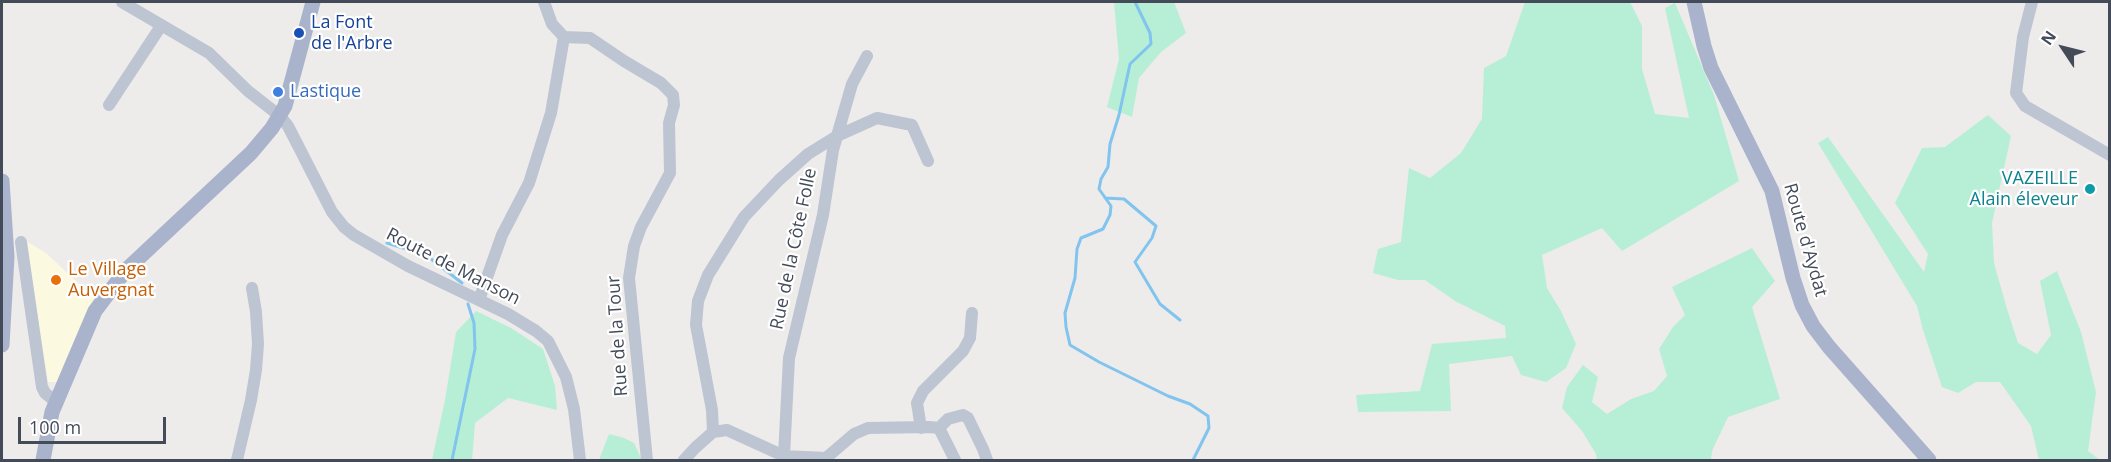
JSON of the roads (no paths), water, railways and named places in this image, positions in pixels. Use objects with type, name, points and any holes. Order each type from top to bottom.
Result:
[{"type":"main road","points":[[43,460],[48,426],[56,402],[90,321],[113,285],[126,270],[251,153],[280,116],[288,98],[313,2]]},
{"type":"main road","name":"Route d'Aydat","points":[[1694,2],[1711,68],[1772,191],[1793,278],[1809,319],[1828,347],[1929,460]]},
{"type":"main road","points":[[2,181],[8,257],[2,345]]},
{"type":"street","name":"Route de Manson","points":[[122,2],[209,53],[248,91],[280,116],[295,138],[332,212],[344,227],[366,243],[408,266],[526,324],[548,341],[566,377],[574,409],[580,460]]},
{"type":"street","points":[[479,300],[502,236],[529,183],[551,113],[564,37],[552,24],[544,2]]},
{"type":"street","points":[[2032,2],[2023,37],[2016,93],[2025,106],[2109,155]]},
{"type":"street","points":[[109,105],[161,26]]},
{"type":"street","name":"Rue de la Tour","points":[[564,37],[590,38],[661,82],[673,95],[674,105],[669,123],[670,173],[641,227],[634,246],[629,279],[647,460]]},
{"type":"street","name":"Rue de la Côte Folle","points":[[784,456],[789,358],[823,215],[832,150],[852,84],[867,56]]},
{"type":"street","points":[[713,432],[712,410],[696,325],[698,301],[708,275],[744,217],[779,180],[808,154],[837,136],[877,118],[912,125],[928,161]]},
{"type":"street","points":[[21,242],[42,387],[56,402]]},
{"type":"street","points":[[237,460],[251,399],[256,361],[256,312],[252,288]]},
{"type":"street","points":[[921,428],[916,403],[922,391],[963,351],[970,338],[972,313]]},
{"type":"street","points":[[684,460],[713,432],[727,430],[784,456],[826,459],[854,434],[868,428],[939,428],[948,419],[963,415],[968,418],[987,460]]},
{"type":"street","points":[[939,428],[955,460]]},
{"type":"waterway","points":[[1135,2],[1150,33],[1151,44],[1130,64],[1110,144],[1108,167],[1101,179],[1099,189],[1111,206],[1110,215],[1103,229],[1081,238],[1077,249],[1075,278],[1065,313],[1066,327],[1070,345],[1168,396],[1190,404],[1208,416],[1209,428],[1193,460]]},
{"type":"waterway","points":[[1105,198],[1124,199],[1156,226],[1152,238],[1135,262],[1160,304],[1180,320]]},
{"type":"waterway","points":[[387,243],[426,255],[462,283]]},
{"type":"waterway","points":[[452,460],[475,349],[474,323],[468,304]]},
{"type":"place","name":"La Font de l'Arbre","points":[[299,33]]},
{"type":"place","name":"Lastique","points":[[278,92]]},
{"type":"place","name":"VAZEILLE Alain éleveur","points":[[2090,189]]},
{"type":"place","name":"Le Village Auvergnat","points":[[56,280]]}]
